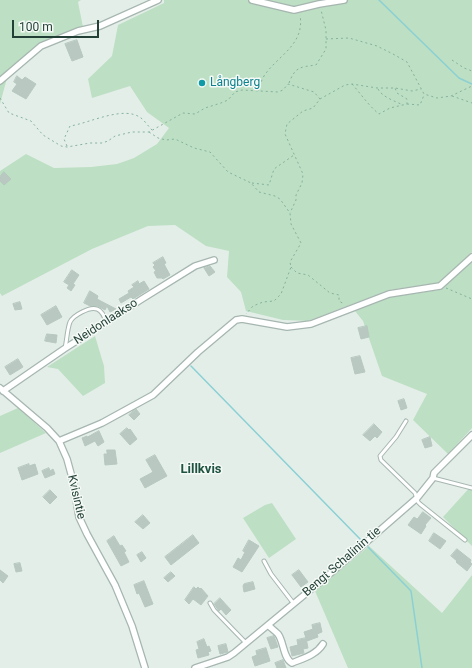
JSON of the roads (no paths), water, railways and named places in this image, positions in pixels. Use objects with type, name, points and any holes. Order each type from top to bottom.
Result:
[{"type":"street","points":[[0,81],[41,46],[78,31],[100,26],[158,0]]},
{"type":"street","points":[[252,0],[294,10],[344,0]]},
{"type":"street","points":[[59,441],[102,423],[153,395],[198,352],[236,320],[242,319],[286,327],[311,324],[389,294],[440,286],[472,257]]},
{"type":"street","name":"Neidonlaakso","points":[[2,389],[195,266],[214,260]]},
{"type":"street","name":"Kvisintie","points":[[2,389],[47,428],[59,441],[67,459],[73,481],[79,517],[115,585],[132,626],[145,668]]},
{"type":"street","name":"Bengt Schalinin tie","points":[[195,668],[228,657],[294,604],[417,498],[434,478],[434,473],[472,435]]},
{"type":"street","points":[[268,625],[278,635],[289,661],[292,663],[313,654],[320,649],[323,644]]},
{"type":"lane","points":[[64,349],[70,322],[78,314],[91,308],[96,309],[104,314],[106,322]]},
{"type":"lane","points":[[406,420],[396,438],[380,456],[381,460],[415,492],[420,504],[465,540]]},
{"type":"lane","points":[[434,478],[472,488]]},
{"type":"lane","points":[[264,560],[274,579],[294,604]]},
{"type":"lane","points":[[210,603],[214,610],[246,644]]},
{"type":"waterway","points":[[379,0],[459,78],[472,84]]},
{"type":"waterway","points":[[191,366],[361,540]]},
{"type":"waterway","points":[[368,547],[411,591],[422,668]]},
{"type":"place","name":"Långberg","points":[[202,83]]},
{"type":"district","name":"Lillkvis","points":[[201,470]]}]
